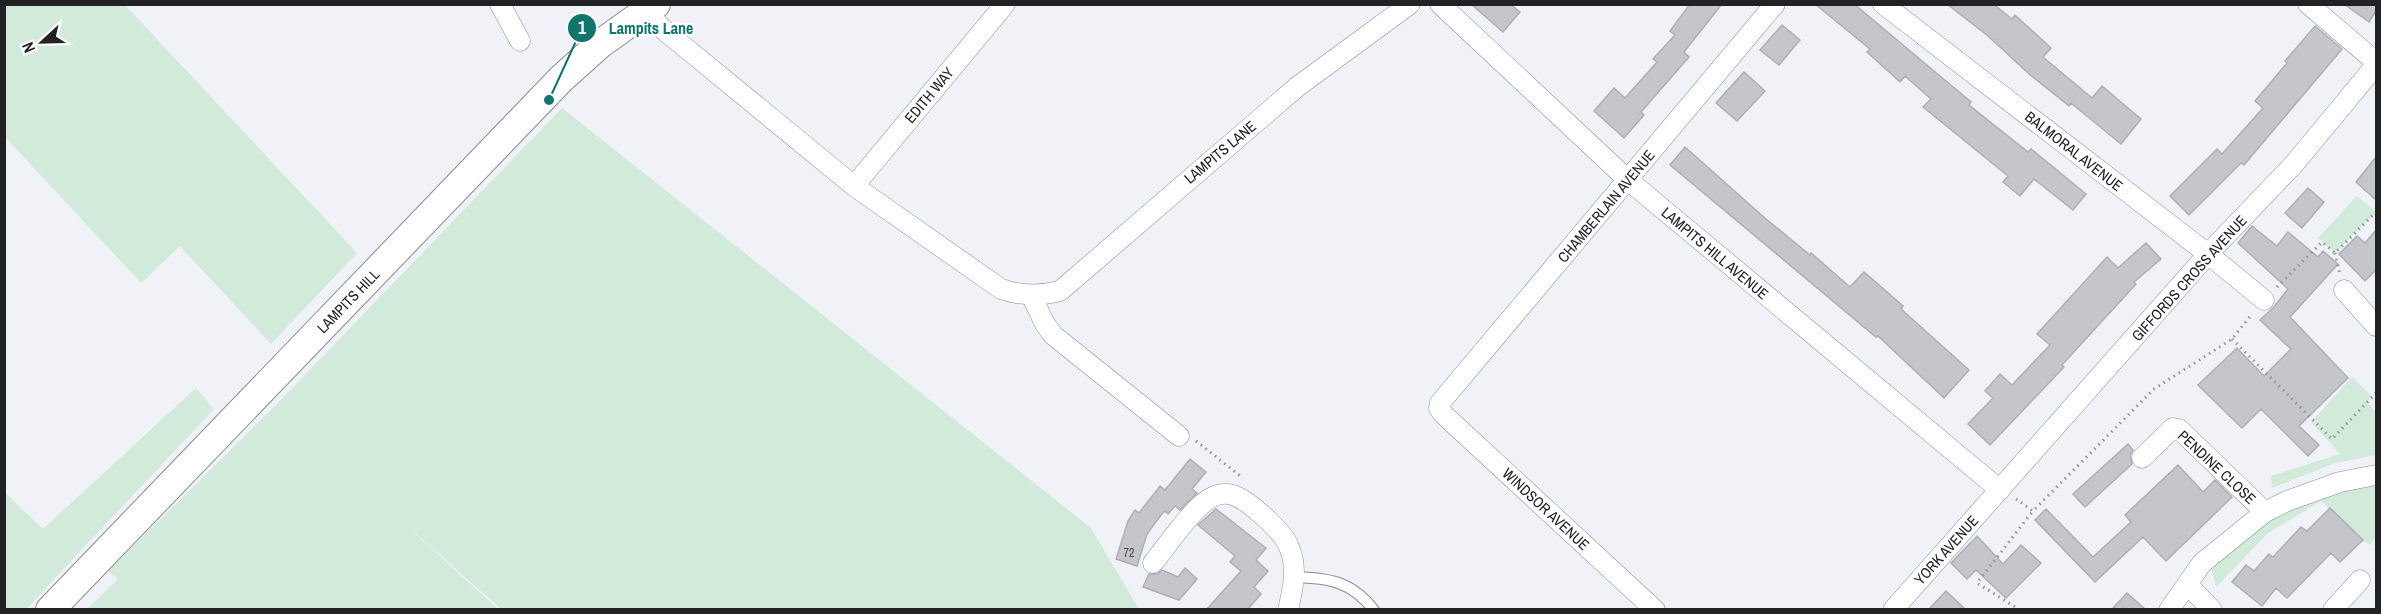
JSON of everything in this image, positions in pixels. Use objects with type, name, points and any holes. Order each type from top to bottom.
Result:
[{"type":"main road","name":"LAMPITS HILL","points":[[50,609],[561,79],[600,44],[651,8]]},
{"type":"street","points":[[500,4],[519,41]]},
{"type":"street","name":"EDITH WAY","points":[[854,186],[1005,4]]},
{"type":"street","name":"LAMPITS LANE","points":[[651,8],[665,32],[854,186],[1001,289],[1017,294],[1046,295],[1060,291],[1297,87],[1410,4]]},
{"type":"street","name":"LAMPITS HILL AVENUE","points":[[1440,4],[1628,180],[2000,489]]},
{"type":"street","name":"CHAMBERLAIN AVENUE","points":[[1439,408],[1440,403],[1775,4]]},
{"type":"street","name":"BALMORAL AVENUE","points":[[1883,4],[2208,254],[2264,300]]},
{"type":"street","points":[[2308,4],[2376,64]]},
{"type":"street","name":"GIFFORDS CROSS AVENUE","points":[[2000,489],[2208,254],[2294,164],[2376,64]]},
{"type":"street","points":[[2344,290],[2376,326]]},
{"type":"street","points":[[1031,295],[1053,335],[1179,436]]},
{"type":"street","name":"WINDSOR AVENUE","points":[[1439,408],[1654,609]]},
{"type":"street","name":"PENDINE CLOSE","points":[[2142,458],[2173,428],[2179,429],[2265,512]]},
{"type":"street","points":[[2169,609],[2202,563],[2265,512],[2295,498],[2340,482],[2376,475]]},
{"type":"street","name":"YORK AVENUE","points":[[1893,609],[2000,489]]},
{"type":"street","points":[[1153,563],[1199,506],[1221,494],[1233,495],[1282,533],[1290,548],[1294,577],[1288,609]]},
{"type":"street","points":[[2333,609],[2360,580]]},
{"type":"street","points":[[2187,584],[2212,609]]},
{"type":"lane","points":[[1294,577],[1323,578],[1345,584],[1365,598],[1374,609]]},
{"type":"path","points":[[2020,609],[1977,583],[2033,511],[2154,389],[2232,339],[2264,300],[2322,242],[2335,253],[2373,215],[2376,217]]},
{"type":"path","points":[[2232,339],[2332,439],[2376,393]]},
{"type":"path","points":[[1179,436],[1188,435],[1248,482]]},
{"type":"path","points":[[2000,489],[2033,511]]},
{"type":"green space","points":[[5,4],[125,5],[357,253],[271,344],[180,246],[141,283],[5,137]]},
{"type":"green space","points":[[562,108],[1091,528],[1139,609],[501,609],[396,516],[498,609],[87,609],[118,579],[108,571],[274,407]]},
{"type":"green space","points":[[2357,196],[2376,212],[2376,217],[2373,215],[2335,253],[2318,238]]},
{"type":"green space","points":[[2352,377],[2372,396],[2367,402],[2376,412],[2376,455],[2335,463],[2272,488],[2271,476],[2339,454],[2311,422]]},
{"type":"green space","points":[[196,388],[214,409],[26,609],[5,609],[5,493],[43,529]]},
{"type":"green space","points":[[2376,480],[2376,537],[2369,545],[2321,501],[2268,533],[2216,587],[2212,570],[2240,539],[2299,503]]},
{"type":"building","points":[[1471,4],[1510,4],[1520,12],[1503,32]]},
{"type":"building","points":[[1690,4],[1722,4],[1684,52],[1689,57],[1641,112],[1644,115],[1624,138],[1594,111],[1614,88],[1625,98],[1657,62],[1653,59],[1675,35],[1670,31]]},
{"type":"building","points":[[1815,4],[1854,4],[1971,102],[1969,105],[2028,152],[2031,149],[2086,194],[2073,210],[2034,179],[2020,196],[2003,182],[2008,176],[1923,107],[1931,99],[1905,76],[1900,82],[1867,52],[1870,49]]},
{"type":"building","points":[[1947,4],[1993,4],[2012,19],[2015,15],[2051,48],[2043,57],[2092,98],[2102,86],[2141,119],[2121,144],[2071,103],[2069,106]]},
{"type":"building","points":[[2344,4],[2376,4],[2376,11],[2369,22]]},
{"type":"building","points":[[1782,25],[1800,40],[1779,65],[1760,50]]},
{"type":"building","points":[[2315,26],[2342,49],[2244,165],[2241,163],[2189,215],[2170,196],[2217,149],[2222,154],[2263,108],[2255,101]]},
{"type":"building","points":[[1744,72],[1765,91],[1737,121],[1716,103]]},
{"type":"building","points":[[1685,147],[1766,219],[1810,255],[1811,253],[1850,287],[1864,272],[1903,306],[1901,309],[1969,370],[1944,398],[1878,336],[1876,337],[1670,165]]},
{"type":"building","points":[[2376,157],[2376,200],[2356,182]]},
{"type":"building","points":[[2308,188],[2324,202],[2302,228],[2285,213]]},
{"type":"building","points":[[2252,226],[2277,246],[2288,232],[2318,257],[2323,251],[2338,264],[2290,317],[2348,378],[2299,426],[2319,445],[2308,456],[2261,409],[2242,428],[2198,385],[2237,348],[2264,376],[2291,349],[2260,320],[2288,289],[2238,243]]},
{"type":"building","points":[[2376,230],[2376,270],[2365,281],[2339,254],[2357,236],[2365,243]]},
{"type":"building","points":[[2146,243],[2161,259],[2134,282],[2136,284],[2062,365],[2064,367],[1990,445],[1968,424],[1993,398],[1985,391],[2000,374],[2012,385],[2050,345],[2037,334],[2107,257],[2118,268]]},
{"type":"building","points":[[2128,444],[2133,450],[2130,455],[2132,464],[2085,507],[2073,494]]},
{"type":"building","points":[[1190,459],[1206,472],[1192,489],[1197,493],[1180,510],[1175,506],[1168,514],[1165,511],[1161,515],[1147,534],[1137,566],[1116,559],[1128,521],[1135,510],[1139,513],[1160,486],[1165,490]]},
{"type":"building","points":[[2178,465],[2203,492],[2215,480],[2232,497],[2166,561],[2143,537],[2095,582],[2035,520],[2046,509],[2093,557],[2131,522],[2125,515]]},
{"type":"building","points":[[2330,508],[2363,540],[2340,562],[2331,553],[2287,598],[2276,588],[2262,606],[2232,582],[2246,565],[2254,571],[2269,554],[2273,557],[2301,527],[2307,531]]},
{"type":"building","points":[[1216,509],[1266,548],[1256,560],[1268,571],[1254,587],[1261,594],[1248,609],[1207,609],[1241,571],[1230,562],[1235,556],[1198,525]]},
{"type":"building","points":[[1977,536],[2003,564],[2021,545],[2041,563],[2006,598],[1976,570],[1967,579],[1951,563]]},
{"type":"building","points":[[1185,568],[1197,579],[1179,600],[1143,587],[1149,574],[1157,574],[1162,570],[1178,577]]},
{"type":"building","points":[[1946,591],[1965,609],[1929,609]]},
{"type":"building","points":[[2127,593],[2145,609],[2112,609]]},
{"type":"place","name":"Lampits Lane","points":[[549,100]]}]
